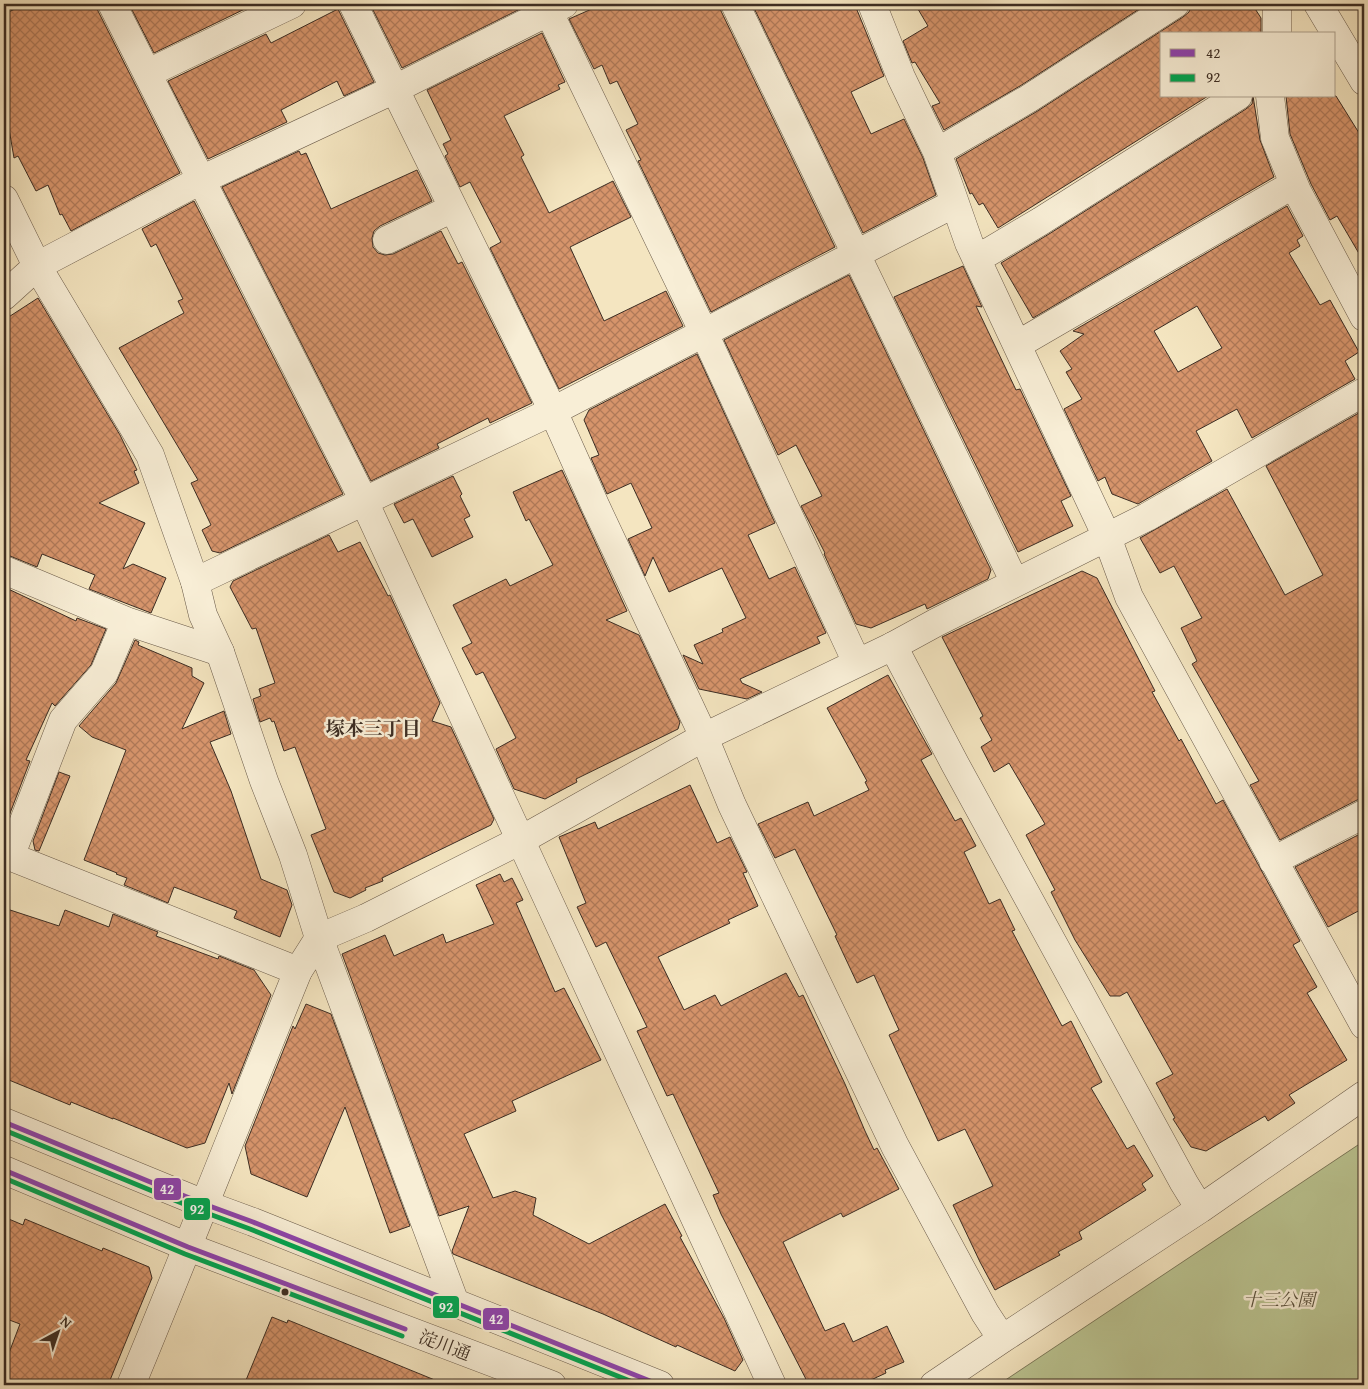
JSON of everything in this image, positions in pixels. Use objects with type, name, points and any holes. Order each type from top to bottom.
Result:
[{"type":"street","points":[[112,4],[364,501],[772,1385]]},
{"type":"street","points":[[148,73],[292,4]]},
{"type":"street","points":[[353,4],[553,411],[595,506],[704,737],[732,805],[895,1146],[984,1313],[1002,1339]]},
{"type":"street","points":[[734,4],[1015,582]]},
{"type":"street","points":[[872,4],[901,77],[937,152],[969,243],[1107,537],[1130,597],[1364,1025]]},
{"type":"street","points":[[937,152],[1028,99],[1175,4]]},
{"type":"street","points":[[1277,4],[1277,32]]},
{"type":"street","points":[[1318,4],[1335,32]]},
{"type":"street","points":[[4,296],[37,266],[201,180],[395,89],[552,6],[857,662]]},
{"type":"street","points":[[1336,34],[1364,81]]},
{"type":"street","points":[[977,260],[1235,98]]},
{"type":"street","points":[[1270,98],[1275,138],[1294,184],[1364,317]]},
{"type":"street","points":[[1017,346],[1294,184]]},
{"type":"street","points":[[4,199],[37,266],[150,455],[195,582],[203,615],[220,652],[264,781],[293,855],[319,938],[455,1303]]},
{"type":"street","points":[[195,582],[553,411],[955,203]]},
{"type":"street","points":[[387,240],[453,208]]},
{"type":"street","points":[[131,1385],[298,970],[319,938],[366,918],[521,840],[704,737],[893,646],[1015,582],[1147,517],[1364,392]]},
{"type":"street","points":[[4,570],[126,621],[220,652]]},
{"type":"street","points":[[126,621],[104,672],[63,720],[7,855],[298,970]]},
{"type":"street","points":[[893,646],[960,773],[1200,1209]]},
{"type":"street","points":[[1273,861],[1364,814]]},
{"type":"street","points":[[934,1385],[1200,1209],[1364,1096]]},
{"type":"street","points":[[4,1122],[204,1204],[261,1225],[660,1385]]},
{"type":"street","name":"淀川通","points":[[4,1170],[188,1247],[552,1385]]},
{"type":"green space","name":"十三公園","points":[[1364,1141],[1364,1385],[998,1385]]},
{"type":"building","points":[[26,4],[96,4],[180,173],[71,231],[62,214],[60,215],[48,185],[36,191],[18,156],[14,158],[7,117],[4,110],[4,14]]},
{"type":"building","points":[[129,4],[253,4],[253,5],[154,53]]},
{"type":"building","points":[[370,4],[530,4],[402,68]]},
{"type":"building","points":[[603,4],[720,4],[721,11],[835,247],[711,312],[638,161],[641,160],[626,130],[638,124],[617,81],[610,84],[602,65],[594,69],[569,19]]},
{"type":"building","points":[[752,4],[857,4],[857,10],[884,76],[851,92],[871,134],[904,119],[923,158],[936,195],[863,233]]},
{"type":"building","points":[[915,4],[1147,4],[1020,86],[944,130],[932,106],[940,103],[915,62],[912,63],[903,41],[928,26]]},
{"type":"building","points":[[1191,4],[1252,4],[1261,18],[1261,32],[1160,32],[1160,98],[1205,98],[998,228],[983,203],[979,205],[972,193],[970,194],[956,159],[1036,112],[1189,12]]},
{"type":"building","points":[[338,9],[374,82],[344,96],[337,81],[281,110],[287,122],[208,159],[168,81],[266,34],[271,43]]},
{"type":"building","points":[[542,33],[565,82],[558,85],[560,89],[504,116],[524,155],[521,157],[549,213],[613,181],[631,217],[570,247],[604,321],[666,291],[683,326],[559,389],[490,248],[501,242],[470,182],[460,187],[445,156],[448,154],[443,144],[451,140],[427,90]]},
{"type":"building","points":[[1336,96],[1364,141],[1364,262],[1337,216],[1330,220],[1311,184],[1290,134],[1286,98],[1336,98]]},
{"type":"building","points":[[1253,98],[1260,140],[1274,177],[1033,318],[1001,263],[1252,104]]},
{"type":"building","points":[[299,151],[301,155],[306,153],[331,209],[417,170],[432,201],[380,226],[374,231],[372,238],[373,247],[378,253],[385,255],[393,254],[441,231],[458,264],[462,262],[532,403],[490,423],[488,418],[437,444],[439,448],[371,481],[222,187]]},
{"type":"building","points":[[194,201],[343,494],[220,553],[212,551],[202,530],[211,525],[191,483],[198,480],[119,348],[184,313],[178,301],[183,299],[156,244],[151,247],[142,229]]},
{"type":"building","points":[[1287,206],[1303,236],[1297,240],[1300,246],[1289,253],[1320,305],[1330,300],[1359,352],[1345,361],[1355,379],[1252,438],[1237,409],[1196,431],[1212,461],[1138,504],[1112,494],[1105,477],[1098,481],[1064,409],[1082,399],[1066,372],[1072,369],[1060,351],[1084,334],[1073,331]],"holes":[[[1197,306],[1222,348],[1178,372],[1154,331]]]},
{"type":"building","points":[[963,266],[982,307],[976,306],[1016,390],[1020,389],[1071,496],[1061,501],[1073,526],[1018,552],[894,297]]},
{"type":"building","points":[[849,275],[991,570],[988,579],[927,609],[925,604],[871,628],[856,624],[825,553],[801,506],[822,496],[796,445],[778,455],[724,340]]},
{"type":"building","points":[[38,298],[120,435],[137,470],[134,471],[139,483],[99,503],[145,523],[123,569],[133,564],[166,578],[151,613],[89,589],[95,575],[42,554],[37,567],[4,555],[4,320]]},
{"type":"building","points":[[697,354],[775,523],[748,535],[769,579],[795,567],[826,633],[817,637],[820,643],[740,679],[742,683],[762,692],[747,699],[699,689],[683,655],[703,664],[694,645],[723,632],[722,629],[746,618],[722,568],[669,592],[653,557],[645,576],[628,539],[652,528],[631,483],[607,494],[591,458],[599,455],[584,420],[589,410]]},
{"type":"building","points":[[1364,410],[1364,798],[1280,840],[1250,785],[1259,781],[1192,664],[1197,661],[1181,628],[1202,618],[1174,566],[1160,573],[1140,538],[1227,489],[1285,595],[1323,575],[1266,466]]},
{"type":"building","points":[[562,470],[627,611],[606,620],[639,635],[680,722],[678,729],[576,779],[577,782],[545,799],[514,789],[496,749],[516,738],[483,672],[476,675],[462,648],[472,643],[453,605],[506,579],[510,586],[553,565],[529,519],[526,521],[513,492]]},
{"type":"building","points":[[453,476],[470,516],[464,519],[473,537],[432,557],[413,519],[404,523],[394,504]]},
{"type":"building","points":[[329,535],[338,552],[360,542],[388,596],[390,595],[440,703],[432,721],[451,727],[494,819],[491,825],[382,878],[383,881],[365,888],[366,890],[350,898],[334,892],[311,835],[326,829],[295,747],[284,751],[274,721],[272,722],[270,718],[260,722],[253,699],[261,696],[259,689],[275,683],[256,628],[252,629],[230,587],[233,581]]},
{"type":"building","points":[[1082,571],[1097,578],[1155,691],[1152,692],[1179,741],[1181,739],[1216,804],[1223,800],[1300,941],[1293,945],[1317,987],[1307,993],[1347,1060],[1289,1095],[1295,1103],[1268,1121],[1265,1116],[1206,1151],[1191,1147],[1173,1119],[1175,1118],[1156,1083],[1173,1074],[1127,992],[1120,996],[1110,996],[1075,940],[1051,892],[1055,890],[1026,835],[1045,824],[1009,763],[994,772],[981,747],[992,740],[980,718],[983,716],[942,637]]},
{"type":"building","points":[[4,587],[76,621],[77,618],[106,629],[91,665],[55,706],[52,703],[26,760],[30,761],[4,829]]},
{"type":"building","points":[[135,640],[139,642],[138,645],[192,668],[192,676],[204,683],[182,729],[224,711],[231,734],[210,742],[231,791],[261,879],[287,890],[292,905],[280,937],[234,918],[237,911],[174,887],[168,903],[124,885],[127,878],[84,860],[126,750],[92,737],[79,726],[116,683]]},
{"type":"building","points":[[888,675],[932,754],[921,760],[955,821],[961,818],[976,846],[964,852],[989,904],[1000,899],[1015,930],[1012,931],[1062,1026],[1071,1021],[1102,1082],[1091,1088],[1127,1149],[1134,1145],[1153,1176],[1142,1184],[1146,1190],[1079,1232],[1082,1239],[1058,1252],[1060,1255],[995,1290],[953,1205],[993,1186],[965,1129],[938,1141],[889,1035],[899,1030],[874,975],[857,983],[835,936],[837,935],[795,849],[775,858],[758,824],[808,802],[814,816],[869,790],[865,782],[867,781],[827,708]]},
{"type":"building","points":[[59,772],[70,776],[39,851],[35,850],[33,841]]},
{"type":"building","points":[[690,785],[717,843],[730,837],[747,872],[743,873],[758,906],[728,920],[730,923],[658,957],[684,1010],[715,995],[721,1006],[786,973],[799,997],[803,995],[874,1150],[877,1148],[899,1189],[843,1217],[841,1213],[783,1242],[825,1331],[844,1323],[853,1342],[887,1326],[904,1362],[885,1370],[886,1373],[860,1385],[809,1385],[721,1214],[713,1195],[719,1193],[673,1094],[667,1096],[637,1031],[647,1027],[606,942],[596,947],[577,907],[586,903],[559,837],[595,822],[598,829]]},
{"type":"building","points":[[1362,833],[1364,837],[1364,908],[1328,927],[1295,867]]},
{"type":"building","points":[[500,874],[504,882],[512,878],[523,900],[516,903],[555,992],[564,988],[601,1060],[512,1101],[516,1111],[464,1134],[493,1198],[515,1191],[536,1198],[533,1215],[589,1244],[665,1204],[682,1236],[680,1237],[724,1318],[743,1360],[735,1371],[603,1314],[453,1254],[452,1251],[469,1206],[439,1216],[342,954],[385,935],[394,956],[443,934],[446,943],[494,924],[476,885]]},
{"type":"building","points":[[4,908],[59,926],[65,910],[109,927],[113,914],[158,932],[156,936],[218,959],[219,956],[254,970],[271,995],[232,1094],[229,1083],[205,1143],[187,1148],[71,1102],[70,1105],[4,1078]]},
{"type":"building","points":[[306,1004],[331,1014],[410,1226],[390,1233],[345,1107],[307,1197],[251,1174],[245,1146],[293,1026],[295,1029]]},
{"type":"building","points":[[4,1217],[23,1225],[25,1219],[102,1251],[103,1248],[149,1267],[152,1278],[108,1385],[4,1385],[4,1366],[20,1324],[4,1318]]},
{"type":"building","points":[[272,1317],[287,1323],[288,1320],[447,1385],[244,1385]]},
{"type":"transit line","name":"42","points":[[4,1122],[204,1204],[660,1385]]},
{"type":"transit line","name":"92","points":[[4,1130],[201,1211],[640,1385]]},
{"type":"transit line","name":"42","points":[[4,1170],[188,1247],[405,1329]]},
{"type":"transit line","name":"92","points":[[4,1178],[185,1254],[402,1336]]},
{"type":"district","name":"塚本三丁目","points":[[373,728]]}]
